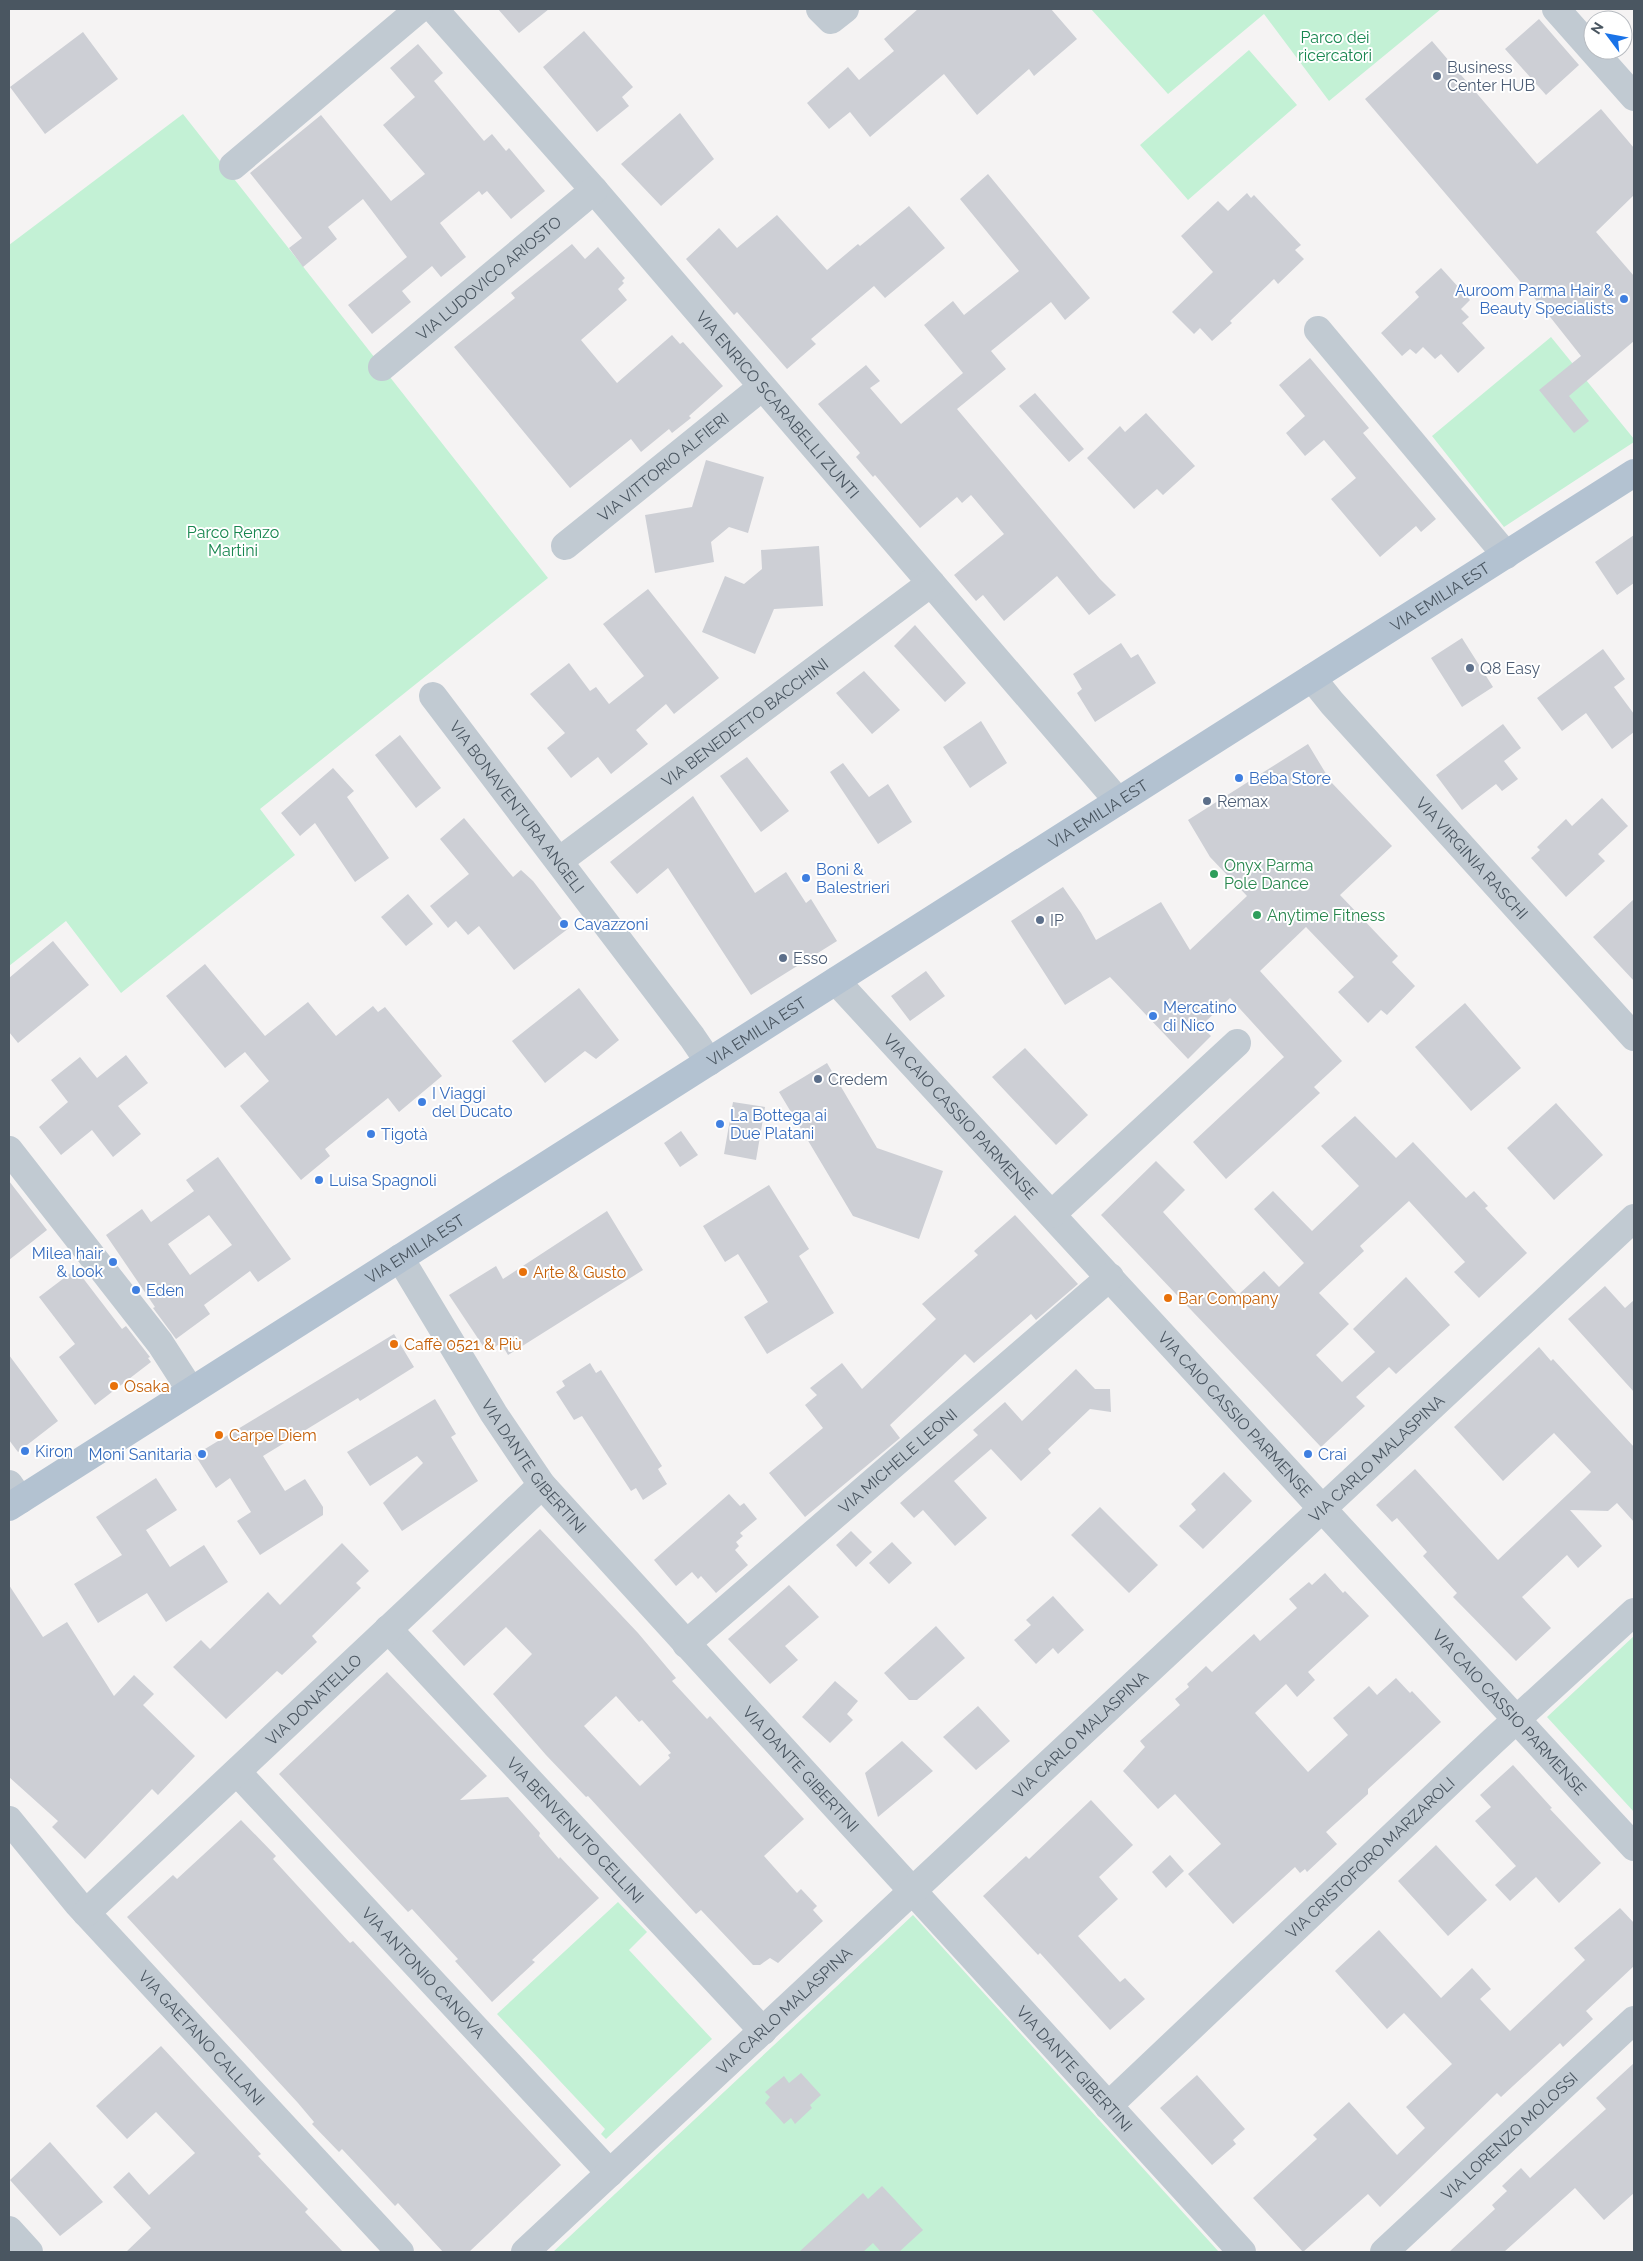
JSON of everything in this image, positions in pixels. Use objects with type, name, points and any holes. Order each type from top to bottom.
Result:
[{"type":"main road","name":"VIA EMILIA EST","points":[[12,1497],[191,1391],[1634,473]]},
{"type":"street","points":[[232,166],[419,9]]},
{"type":"street","name":"VIA ENRICO SCARABELLI ZUNTI","points":[[434,9],[594,190],[1118,801]]},
{"type":"street","points":[[1556,9],[1634,97]]},
{"type":"street","name":"VIA LUDOVICO ARIOSTO","points":[[382,366],[594,190]]},
{"type":"street","name":"VIA EMILIA EST","points":[[1318,330],[1506,555]]},
{"type":"street","name":"VIA VITTORIO ALFIERI","points":[[565,546],[762,387]]},
{"type":"street","name":"VIA BENEDETTO BACCHINI","points":[[559,861],[931,583]]},
{"type":"street","name":"VIA VIRGINIA RASCHI","points":[[1312,678],[1332,703],[1634,1037]]},
{"type":"street","name":"VIA BONAVENTURA ANGELI","points":[[433,696],[709,1062]]},
{"type":"street","name":"VIA CAIO CASSIO PARMENSE","points":[[836,981],[1634,1847]]},
{"type":"street","points":[[1052,1214],[1237,1043]]},
{"type":"street","points":[[9,1150],[160,1343],[191,1391]]},
{"type":"street","name":"VIA CARLO MALASPINA","points":[[525,2252],[1634,1218]]},
{"type":"street","name":"VIA DANTE GIBERTINI","points":[[400,1258],[494,1414],[542,1485],[1242,2252]]},
{"type":"street","name":"VIA MICHELE LEONI","points":[[686,1644],[1110,1277]]},
{"type":"street","name":"VIA DONATELLO","points":[[86,1913],[542,1485]]},
{"type":"street","name":"VIA CRISTOFORO MARZAROLI","points":[[1108,2106],[1634,1612]]},
{"type":"street","name":"VIA BENVENUTO CELLINI","points":[[388,1629],[763,2031]]},
{"type":"street","name":"VIA ANTONIO CANOVA","points":[[237,1772],[610,2173]]},
{"type":"street","name":"VIA GAETANO CALLANI","points":[[9,1820],[86,1913],[400,2252]]},
{"type":"street","name":"VIA LORENZO MOLOSSI","points":[[1384,2252],[1634,2020]]},
{"type":"street","points":[[9,2230],[28,2252]]},
{"type":"green space","name":"Parco dei ricercatori","points":[[1091,9],[1441,9],[1329,101],[1264,14],[1168,94]]},
{"type":"green space","points":[[1249,50],[1297,105],[1188,200],[1140,145]]},
{"type":"green space","name":"Parco Renzo Martini","points":[[183,114],[548,578],[260,809],[295,855],[121,993],[66,921],[9,966],[9,245]]},
{"type":"green space","points":[[1551,337],[1634,439],[1634,442],[1504,527],[1432,436]]},
{"type":"green space","points":[[1634,1636],[1634,1812],[1547,1717]]},
{"type":"green space","points":[[618,1902],[647,1932],[629,1950],[712,2039],[606,2139],[601,2134],[605,2129],[497,2014]]},
{"type":"green space","points":[[913,1915],[1219,2252],[553,2252]]},
{"type":"building","points":[[498,9],[549,9],[519,33]]},
{"type":"building","points":[[918,9],[1051,9],[1077,39],[1034,76],[1029,69],[977,115],[944,74],[870,137],[850,112],[829,129],[807,103],[848,67],[859,80],[894,51],[884,39]]},
{"type":"building","points":[[1539,19],[1579,65],[1546,95],[1505,49]]},
{"type":"building","points":[[584,31],[633,87],[622,97],[629,106],[597,132],[543,67]]},
{"type":"building","points":[[83,32],[118,79],[45,134],[10,87]]},
{"type":"building","points":[[1432,41],[1537,164],[1601,109],[1634,148],[1634,195],[1596,232],[1634,276],[1634,341],[1569,396],[1589,421],[1574,433],[1539,390],[1581,356],[1547,313],[1365,99]]},
{"type":"building","points":[[418,44],[443,73],[434,81],[484,141],[492,134],[506,151],[509,148],[545,191],[511,219],[487,191],[482,195],[479,191],[440,223],[466,257],[441,277],[432,266],[402,291],[411,302],[372,334],[348,305],[407,257],[363,199],[328,227],[337,239],[303,267],[289,248],[302,238],[250,173],[321,115],[391,201],[425,174],[383,125],[415,97],[390,68]]},
{"type":"building","points":[[680,113],[714,159],[661,206],[621,164]]},
{"type":"building","points":[[988,174],[1090,298],[1065,320],[1051,302],[991,351],[1006,369],[957,409],[1100,579],[1116,595],[1089,615],[1057,576],[1004,621],[983,595],[976,601],[954,575],[1004,534],[971,495],[962,503],[957,497],[920,528],[875,475],[873,477],[856,457],[860,453],[818,404],[866,365],[880,381],[870,388],[901,424],[963,373],[924,325],[953,301],[964,315],[1019,271],[960,199]]},
{"type":"building","points":[[1247,193],[1251,198],[1254,195],[1301,245],[1295,250],[1304,259],[1278,284],[1274,279],[1212,341],[1200,328],[1194,334],[1172,312],[1213,272],[1181,236],[1218,201],[1228,211]]},
{"type":"building","points":[[909,206],[945,248],[885,298],[874,286],[811,339],[816,344],[787,369],[737,312],[734,315],[686,259],[719,228],[737,248],[777,215],[827,270]]},
{"type":"building","points":[[572,244],[585,259],[598,247],[625,278],[622,281],[624,283],[618,289],[627,300],[581,340],[617,383],[672,335],[680,344],[683,342],[723,386],[689,416],[691,418],[672,433],[669,429],[641,452],[631,439],[570,488],[454,347],[515,298],[511,293]]},
{"type":"building","points":[[1441,268],[1470,300],[1461,309],[1469,317],[1462,323],[1485,348],[1458,373],[1441,354],[1435,359],[1423,347],[1416,354],[1410,349],[1402,356],[1381,333],[1419,297],[1415,292]]},
{"type":"building","points":[[1310,358],[1369,428],[1363,433],[1436,519],[1421,532],[1416,526],[1380,557],[1331,499],[1356,478],[1324,440],[1305,456],[1286,433],[1305,416],[1279,385]]},
{"type":"building","points":[[1035,393],[1084,449],[1069,462],[1019,406]]},
{"type":"building","points":[[1146,413],[1195,466],[1163,495],[1157,489],[1134,509],[1087,458],[1120,426],[1125,432]]},
{"type":"building","points":[[706,460],[764,477],[748,533],[729,527],[711,542],[714,562],[655,573],[645,515],[692,507]]},
{"type":"building","points":[[1634,535],[1634,583],[1617,595],[1595,562]]},
{"type":"building","points":[[819,546],[823,606],[774,609],[755,654],[702,632],[725,576],[744,584],[762,569],[761,550]]},
{"type":"building","points":[[648,589],[719,678],[674,714],[666,704],[636,730],[648,744],[611,774],[598,757],[571,778],[547,748],[565,733],[530,694],[569,663],[590,691],[596,687],[609,704],[644,676],[603,624]]},
{"type":"building","points":[[915,625],[966,683],[945,702],[894,646]]},
{"type":"building","points":[[1462,638],[1493,687],[1462,707],[1431,658]]},
{"type":"building","points":[[1121,643],[1131,658],[1138,654],[1156,683],[1095,722],[1077,693],[1082,689],[1073,674]]},
{"type":"building","points":[[1603,649],[1625,679],[1614,687],[1634,714],[1634,732],[1612,749],[1586,713],[1562,731],[1537,698]]},
{"type":"building","points":[[864,671],[900,710],[872,734],[836,693]]},
{"type":"building","points":[[981,721],[1007,763],[970,788],[943,747]]},
{"type":"building","points":[[1503,724],[1521,748],[1504,761],[1518,779],[1502,791],[1496,784],[1462,810],[1436,775]]},
{"type":"building","points":[[400,735],[441,788],[416,808],[375,755]]},
{"type":"building","points":[[1308,744],[1331,782],[1392,846],[1340,895],[1398,956],[1392,962],[1415,986],[1387,1015],[1381,1010],[1368,1023],[1338,992],[1354,977],[1306,927],[1260,971],[1342,1061],[1314,1087],[1320,1093],[1226,1179],[1193,1142],[1284,1057],[1230,998],[1201,1026],[1211,1036],[1188,1059],[1110,977],[1065,1005],[1011,921],[1063,887],[1081,913],[1096,940],[1161,902],[1190,950],[1247,896],[1210,857],[1188,820]]},
{"type":"building","points":[[747,757],[789,811],[761,832],[720,776]]},
{"type":"building","points":[[843,763],[869,797],[888,784],[912,822],[878,844],[830,772]]},
{"type":"building","points":[[333,768],[354,791],[347,797],[389,858],[355,882],[315,823],[300,836],[281,813]]},
{"type":"building","points":[[693,796],[755,893],[786,872],[806,903],[811,899],[837,941],[751,995],[668,868],[637,894],[610,862]]},
{"type":"building","points":[[1602,798],[1628,826],[1598,854],[1605,861],[1566,897],[1531,858],[1540,850],[1537,847],[1566,819],[1572,826]]},
{"type":"building","points":[[464,818],[513,877],[521,870],[533,881],[569,928],[514,970],[479,926],[468,935],[456,921],[448,928],[430,906],[469,874],[440,839]]},
{"type":"building","points":[[408,894],[433,924],[406,946],[381,917]]},
{"type":"building","points":[[1634,899],[1634,981],[1593,937]]},
{"type":"building","points":[[53,941],[89,985],[18,1043],[9,1032],[9,978]]},
{"type":"building","points":[[205,964],[265,1036],[308,1002],[336,1036],[373,1006],[378,1012],[385,1007],[442,1076],[399,1112],[388,1098],[325,1149],[330,1156],[301,1180],[240,1106],[269,1081],[245,1052],[225,1068],[166,996]]},
{"type":"building","points":[[926,971],[945,996],[910,1021],[891,996]]},
{"type":"building","points":[[579,988],[619,1040],[596,1059],[585,1051],[545,1083],[512,1041]]},
{"type":"building","points":[[1465,1003],[1521,1068],[1471,1111],[1415,1047]]},
{"type":"building","points":[[1025,1048],[1088,1115],[1056,1145],[992,1077]]},
{"type":"building","points":[[126,1055],[148,1083],[118,1106],[141,1134],[113,1157],[92,1130],[61,1155],[39,1127],[68,1102],[51,1080],[80,1057],[97,1078]]},
{"type":"building","points":[[827,1063],[877,1148],[943,1171],[919,1239],[853,1216],[779,1092]]},
{"type":"building","points":[[733,1102],[765,1107],[756,1160],[724,1154]]},
{"type":"building","points":[[1556,1103],[1603,1155],[1554,1200],[1507,1148]]},
{"type":"building","points":[[1355,1116],[1396,1158],[1413,1142],[1466,1198],[1474,1191],[1488,1206],[1485,1208],[1527,1253],[1479,1298],[1454,1272],[1465,1262],[1409,1201],[1360,1246],[1364,1251],[1319,1293],[1349,1324],[1316,1355],[1342,1382],[1375,1352],[1353,1329],[1406,1277],[1450,1325],[1396,1374],[1389,1367],[1356,1397],[1365,1406],[1321,1447],[1101,1215],[1156,1161],[1185,1190],[1163,1212],[1238,1295],[1264,1271],[1279,1287],[1304,1263],[1254,1209],[1273,1191],[1312,1231],[1359,1186],[1321,1146]]},
{"type":"building","points":[[681,1131],[698,1155],[680,1167],[664,1143]]},
{"type":"building","points":[[218,1157],[291,1259],[258,1282],[250,1271],[204,1305],[210,1314],[176,1339],[153,1308],[155,1307],[106,1235],[142,1209],[151,1222],[194,1191],[186,1180]],"holes":[[[209,1215],[232,1245],[190,1275],[168,1244]]]},
{"type":"building","points":[[9,1181],[47,1230],[9,1260]]},
{"type":"building","points":[[769,1185],[809,1249],[799,1256],[834,1313],[767,1354],[744,1317],[768,1302],[738,1254],[725,1262],[703,1226]]},
{"type":"building","points":[[607,1211],[643,1270],[508,1355],[501,1343],[487,1352],[449,1295],[496,1266],[503,1279]]},
{"type":"building","points":[[1015,1215],[1078,1284],[1036,1320],[1031,1314],[974,1363],[965,1354],[890,1425],[900,1438],[805,1517],[769,1473],[823,1428],[805,1405],[817,1395],[810,1388],[842,1363],[862,1389],[936,1319],[922,1304],[978,1255],[974,1251]]},
{"type":"building","points":[[76,1269],[122,1329],[126,1326],[150,1357],[148,1358],[151,1362],[95,1405],[59,1357],[75,1344],[39,1297]]},
{"type":"building","points":[[1605,1286],[1625,1308],[1634,1300],[1634,1392],[1568,1319]]},
{"type":"building","points":[[394,1334],[414,1367],[360,1401],[358,1398],[263,1456],[285,1491],[305,1479],[323,1507],[323,1515],[260,1555],[237,1521],[251,1512],[230,1478],[216,1488],[195,1455]]},
{"type":"building","points":[[1539,1347],[1551,1361],[1553,1359],[1634,1447],[1634,1522],[1617,1503],[1608,1511],[1570,1510],[1602,1546],[1578,1568],[1567,1555],[1522,1597],[1551,1628],[1516,1661],[1453,1597],[1457,1593],[1423,1556],[1427,1552],[1397,1518],[1392,1522],[1376,1505],[1415,1469],[1498,1560],[1585,1478],[1591,1472],[1554,1433],[1503,1481],[1454,1427]]},
{"type":"building","points":[[9,1355],[58,1421],[18,1452],[9,1440]]},
{"type":"building","points":[[590,1363],[596,1373],[601,1370],[662,1466],[658,1469],[667,1484],[643,1500],[636,1488],[631,1491],[582,1416],[574,1420],[556,1392],[565,1386],[562,1381]]},
{"type":"building","points":[[1076,1369],[1095,1389],[1110,1389],[1111,1412],[1090,1409],[1048,1449],[1051,1453],[1021,1481],[991,1449],[954,1481],[987,1518],[955,1546],[923,1510],[914,1518],[900,1503],[978,1435],[973,1430],[1005,1402],[1022,1421]]},
{"type":"building","points":[[435,1399],[456,1434],[451,1437],[478,1481],[402,1531],[383,1503],[423,1463],[417,1456],[370,1486],[347,1452]]},
{"type":"building","points":[[1224,1472],[1252,1501],[1203,1549],[1179,1526],[1196,1510],[1191,1504]]},
{"type":"building","points":[[156,1478],[177,1510],[146,1530],[170,1567],[204,1545],[228,1582],[166,1622],[147,1593],[98,1623],[74,1584],[122,1555],[96,1517]]},
{"type":"building","points":[[729,1494],[740,1506],[744,1503],[757,1519],[740,1533],[743,1536],[736,1542],[739,1546],[735,1550],[748,1565],[716,1593],[701,1576],[698,1579],[692,1572],[676,1586],[654,1560]]},
{"type":"building","points":[[1100,1507],[1158,1565],[1129,1593],[1071,1535]]},
{"type":"building","points":[[540,1529],[638,1633],[676,1678],[672,1681],[707,1719],[710,1716],[804,1819],[764,1856],[797,1893],[801,1889],[817,1906],[813,1910],[823,1921],[778,1963],[770,1958],[760,1965],[753,1965],[701,1910],[696,1914],[588,1796],[586,1797],[546,1755],[493,1694],[532,1654],[506,1627],[464,1666],[432,1631]],"holes":[[[616,1696],[639,1722],[642,1720],[671,1753],[668,1755],[670,1758],[640,1786],[584,1726]]]},
{"type":"building","points":[[851,1531],[872,1552],[856,1567],[836,1545]]},
{"type":"building","points":[[892,1542],[912,1563],[889,1584],[869,1563]]},
{"type":"building","points":[[342,1543],[369,1571],[356,1583],[361,1588],[312,1636],[317,1642],[282,1675],[277,1671],[226,1719],[173,1667],[201,1640],[210,1649],[268,1592],[280,1605]]},
{"type":"building","points":[[1325,1573],[1343,1593],[1345,1591],[1369,1616],[1308,1672],[1315,1680],[1297,1697],[1286,1684],[1255,1713],[1308,1772],[1348,1735],[1333,1718],[1369,1686],[1377,1695],[1396,1678],[1410,1693],[1412,1691],[1441,1722],[1368,1789],[1368,1794],[1326,1832],[1337,1844],[1307,1872],[1305,1869],[1300,1873],[1295,1867],[1233,1924],[1188,1874],[1221,1844],[1175,1794],[1158,1809],[1123,1771],[1145,1747],[1140,1741],[1180,1705],[1175,1699],[1189,1687],[1187,1684],[1206,1666],[1212,1672],[1254,1634],[1260,1641],[1297,1608],[1289,1599],[1309,1582],[1312,1585]]},
{"type":"building","points":[[9,1585],[43,1637],[67,1622],[114,1696],[134,1675],[154,1694],[143,1705],[195,1756],[158,1795],[152,1789],[85,1859],[52,1827],[58,1821],[9,1777]]},
{"type":"building","points":[[789,1585],[819,1617],[785,1646],[798,1660],[770,1684],[728,1639]]},
{"type":"building","points":[[1053,1596],[1084,1630],[1058,1654],[1053,1648],[1036,1664],[1014,1640],[1031,1625],[1026,1620]]},
{"type":"building","points":[[936,1626],[965,1658],[917,1700],[909,1700],[884,1673]]},
{"type":"building","points":[[387,1672],[487,1776],[460,1800],[508,1797],[540,1833],[539,1836],[559,1859],[560,1857],[599,1898],[532,1960],[535,1962],[492,2002],[455,1961],[458,1959],[412,1909],[408,1912],[279,1774]]},
{"type":"building","points":[[835,1681],[858,1701],[847,1714],[853,1720],[830,1743],[802,1717]]},
{"type":"building","points":[[978,1706],[1010,1741],[976,1770],[943,1737]]},
{"type":"building","points":[[902,1741],[933,1771],[878,1817],[865,1773]]},
{"type":"building","points":[[1513,1765],[1552,1808],[1550,1809],[1601,1863],[1559,1903],[1536,1877],[1510,1901],[1495,1885],[1516,1866],[1475,1821],[1491,1807],[1480,1795]]},
{"type":"building","points":[[1091,1800],[1133,1845],[1099,1877],[1118,1899],[1078,1936],[1120,1982],[1125,1978],[1145,1999],[1110,2030],[1040,1953],[1038,1955],[983,1896],[1026,1856],[1029,1859]]},
{"type":"building","points":[[241,1820],[276,1856],[273,1859],[350,1943],[353,1941],[561,2165],[469,2252],[443,2252],[398,2203],[395,2206],[342,2149],[339,2152],[312,2124],[314,2122],[298,2103],[127,1917],[173,1875],[177,1879]]},
{"type":"building","points":[[1436,1845],[1487,1900],[1448,1936],[1398,1881]]},
{"type":"building","points":[[1170,1855],[1184,1871],[1166,1888],[1152,1872]]},
{"type":"building","points":[[1620,1908],[1634,1923],[1634,1966],[1586,2011],[1593,2019],[1563,2047],[1560,2043],[1501,2097],[1497,2093],[1380,2207],[1368,2194],[1303,2252],[1253,2198],[1317,2139],[1313,2135],[1349,2102],[1397,2155],[1425,2128],[1406,2107],[1452,2064],[1404,2013],[1387,2029],[1335,1971],[1379,1930],[1441,1998],[1472,1968],[1491,1989],[1480,1999],[1510,2031],[1585,1960],[1574,1948]]},
{"type":"building","points":[[161,2046],[261,2154],[258,2156],[308,2209],[305,2212],[343,2252],[126,2252],[151,2228],[113,2187],[129,2172],[149,2195],[195,2153],[156,2112],[127,2139],[96,2106]]},
{"type":"building","points":[[1634,2063],[1634,2193],[1604,2220],[1575,2188],[1504,2252],[1449,2252],[1495,2209],[1492,2205],[1507,2191],[1502,2186],[1521,2168],[1530,2178],[1606,2109],[1596,2098]]},
{"type":"building","points":[[801,2073],[821,2095],[810,2105],[812,2108],[795,2124],[791,2118],[784,2124],[765,2103],[770,2097],[765,2092],[784,2076],[789,2083]]},
{"type":"building","points":[[1197,2075],[1245,2129],[1233,2140],[1236,2144],[1212,2165],[1160,2108]]},
{"type":"building","points":[[50,2142],[103,2202],[60,2236],[10,2180]]},
{"type":"building","points":[[882,2186],[923,2230],[899,2252],[881,2252],[873,2243],[863,2252],[799,2252],[863,2193],[868,2199]]},
{"type":"place","name":"Business Center HUB","points":[[1437,76]]},
{"type":"place","name":"Auroom Parma Hair & Beauty Specialists","points":[[1624,299]]},
{"type":"place","name":"Q8 Easy","points":[[1470,668]]},
{"type":"place","name":"Beba Store","points":[[1239,778]]},
{"type":"place","name":"Remax","points":[[1207,801]]},
{"type":"place","name":"Onyx Parma Pole Dance","points":[[1214,874]]},
{"type":"place","name":"Boni & Balestrieri","points":[[806,878]]},
{"type":"place","name":"Anytime Fitness","points":[[1257,915]]},
{"type":"place","name":"IP","points":[[1040,920]]},
{"type":"place","name":"Cavazzoni","points":[[564,924]]},
{"type":"place","name":"Esso","points":[[783,958]]},
{"type":"place","name":"Mercatino di Nico","points":[[1153,1016]]},
{"type":"place","name":"Credem","points":[[818,1079]]},
{"type":"place","name":"I Viaggi del Ducato","points":[[422,1102]]},
{"type":"place","name":"La Bottega ai Due Platani","points":[[720,1124]]},
{"type":"place","name":"Tigotà","points":[[371,1134]]},
{"type":"place","name":"Luisa Spagnoli","points":[[319,1180]]},
{"type":"place","name":"Milea hair & look","points":[[113,1262]]},
{"type":"place","name":"Arte & Gusto","points":[[523,1272]]},
{"type":"place","name":"Eden","points":[[136,1290]]},
{"type":"place","name":"Bar Company","points":[[1168,1298]]},
{"type":"place","name":"Caffè 0521 & Più","points":[[394,1344]]},
{"type":"place","name":"Osaka","points":[[114,1386]]},
{"type":"place","name":"Carpe Diem","points":[[219,1435]]},
{"type":"place","name":"Kiron","points":[[25,1451]]},
{"type":"place","name":"Moni Sanitaria","points":[[202,1454]]},
{"type":"place","name":"Crai","points":[[1308,1454]]}]
